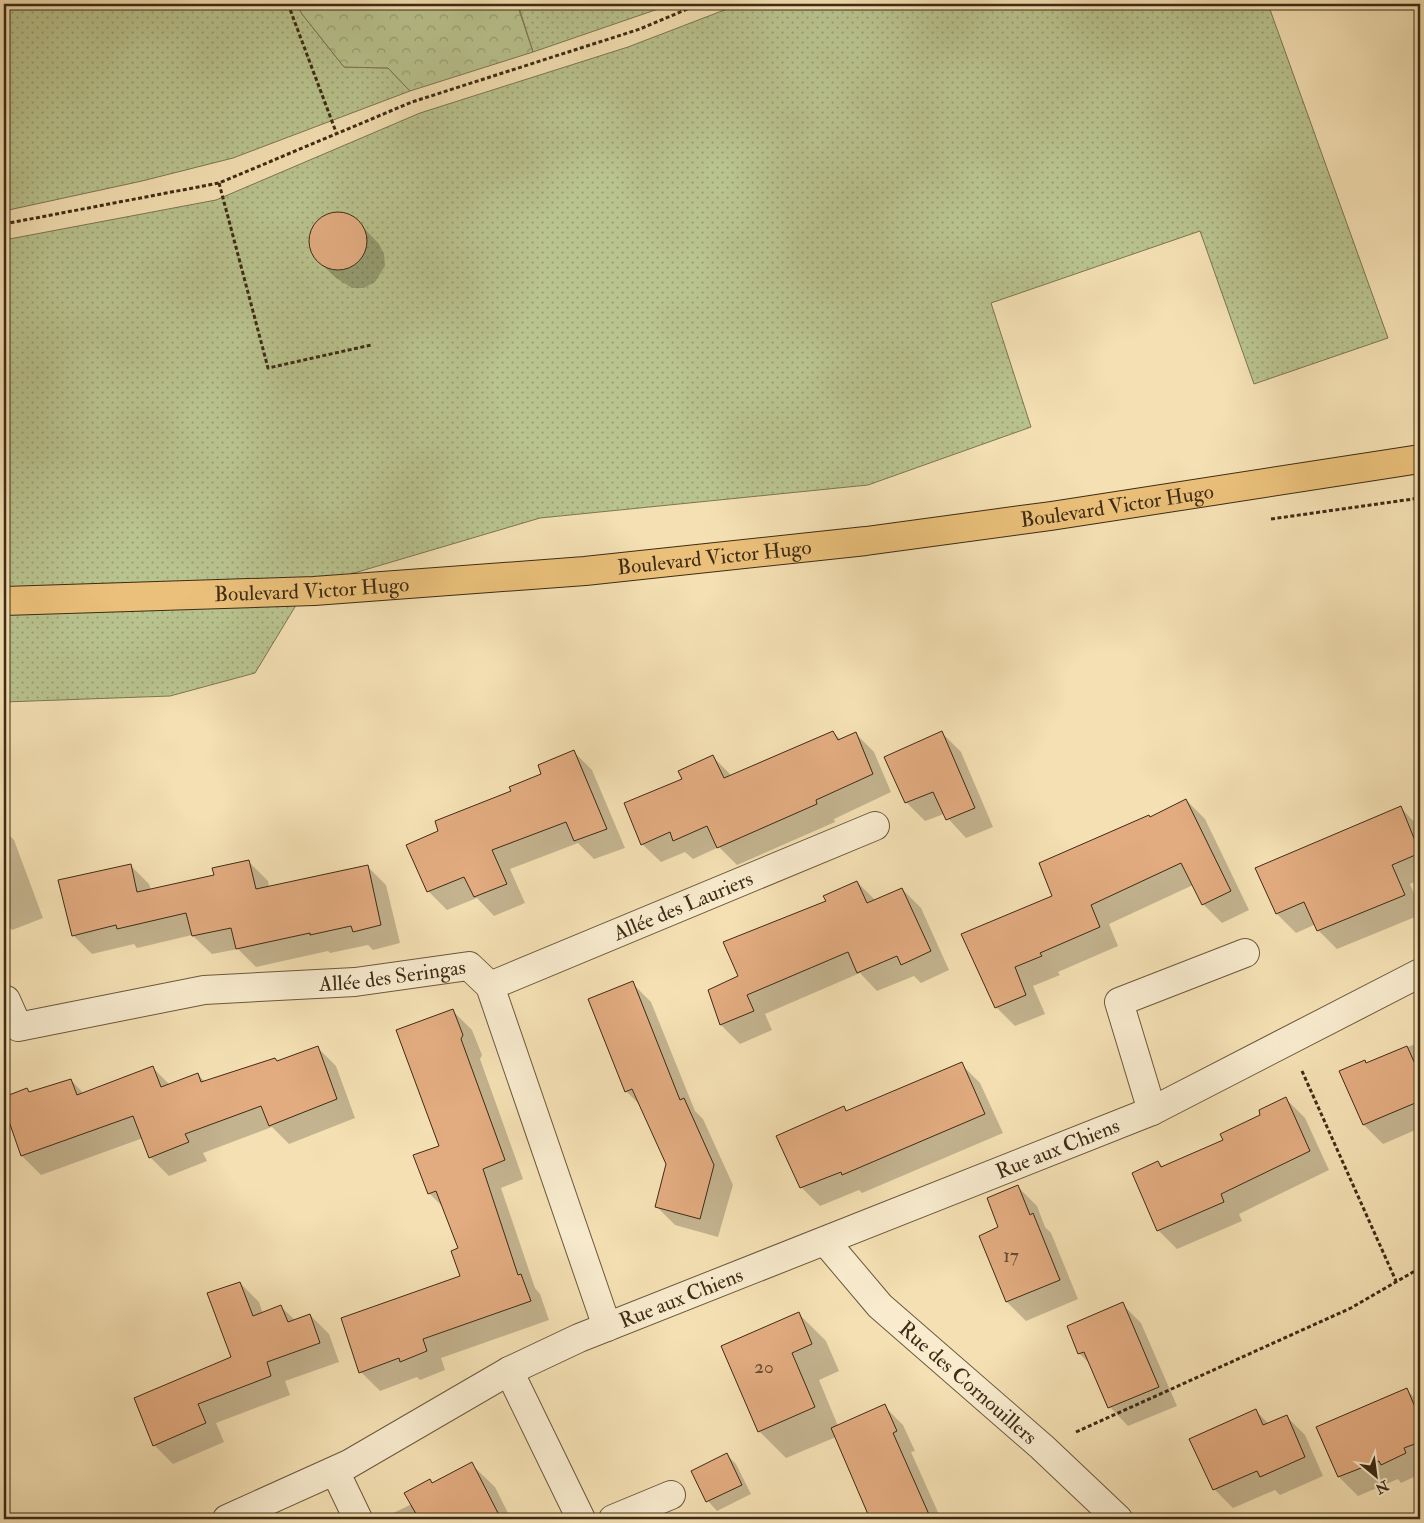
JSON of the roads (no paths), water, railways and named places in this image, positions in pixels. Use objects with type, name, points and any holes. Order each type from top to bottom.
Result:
[{"type":"main road","name":"Boulevard Victor Hugo","points":[[4,601],[314,591],[585,571],[866,541],[1051,516],[1420,459]]},
{"type":"street","name":"Allée des Lauriers","points":[[490,986],[875,826]]},
{"type":"street","points":[[1152,1110],[1119,1002],[1245,953]]},
{"type":"street","name":"Allée des Seringas","points":[[6,1000],[18,1027],[204,990],[355,982],[469,966],[490,986],[607,1328]]},
{"type":"street","name":"Rue aux Chiens","points":[[227,1519],[334,1471],[510,1371],[579,1338],[1152,1110],[1420,973]]},
{"type":"street","name":"Rue des Cornouillers","points":[[825,1241],[880,1306],[1042,1448],[1118,1519]]},
{"type":"street","points":[[510,1371],[581,1519]]},
{"type":"street","points":[[334,1471],[358,1519]]},
{"type":"street","points":[[613,1519],[671,1495]]}]
